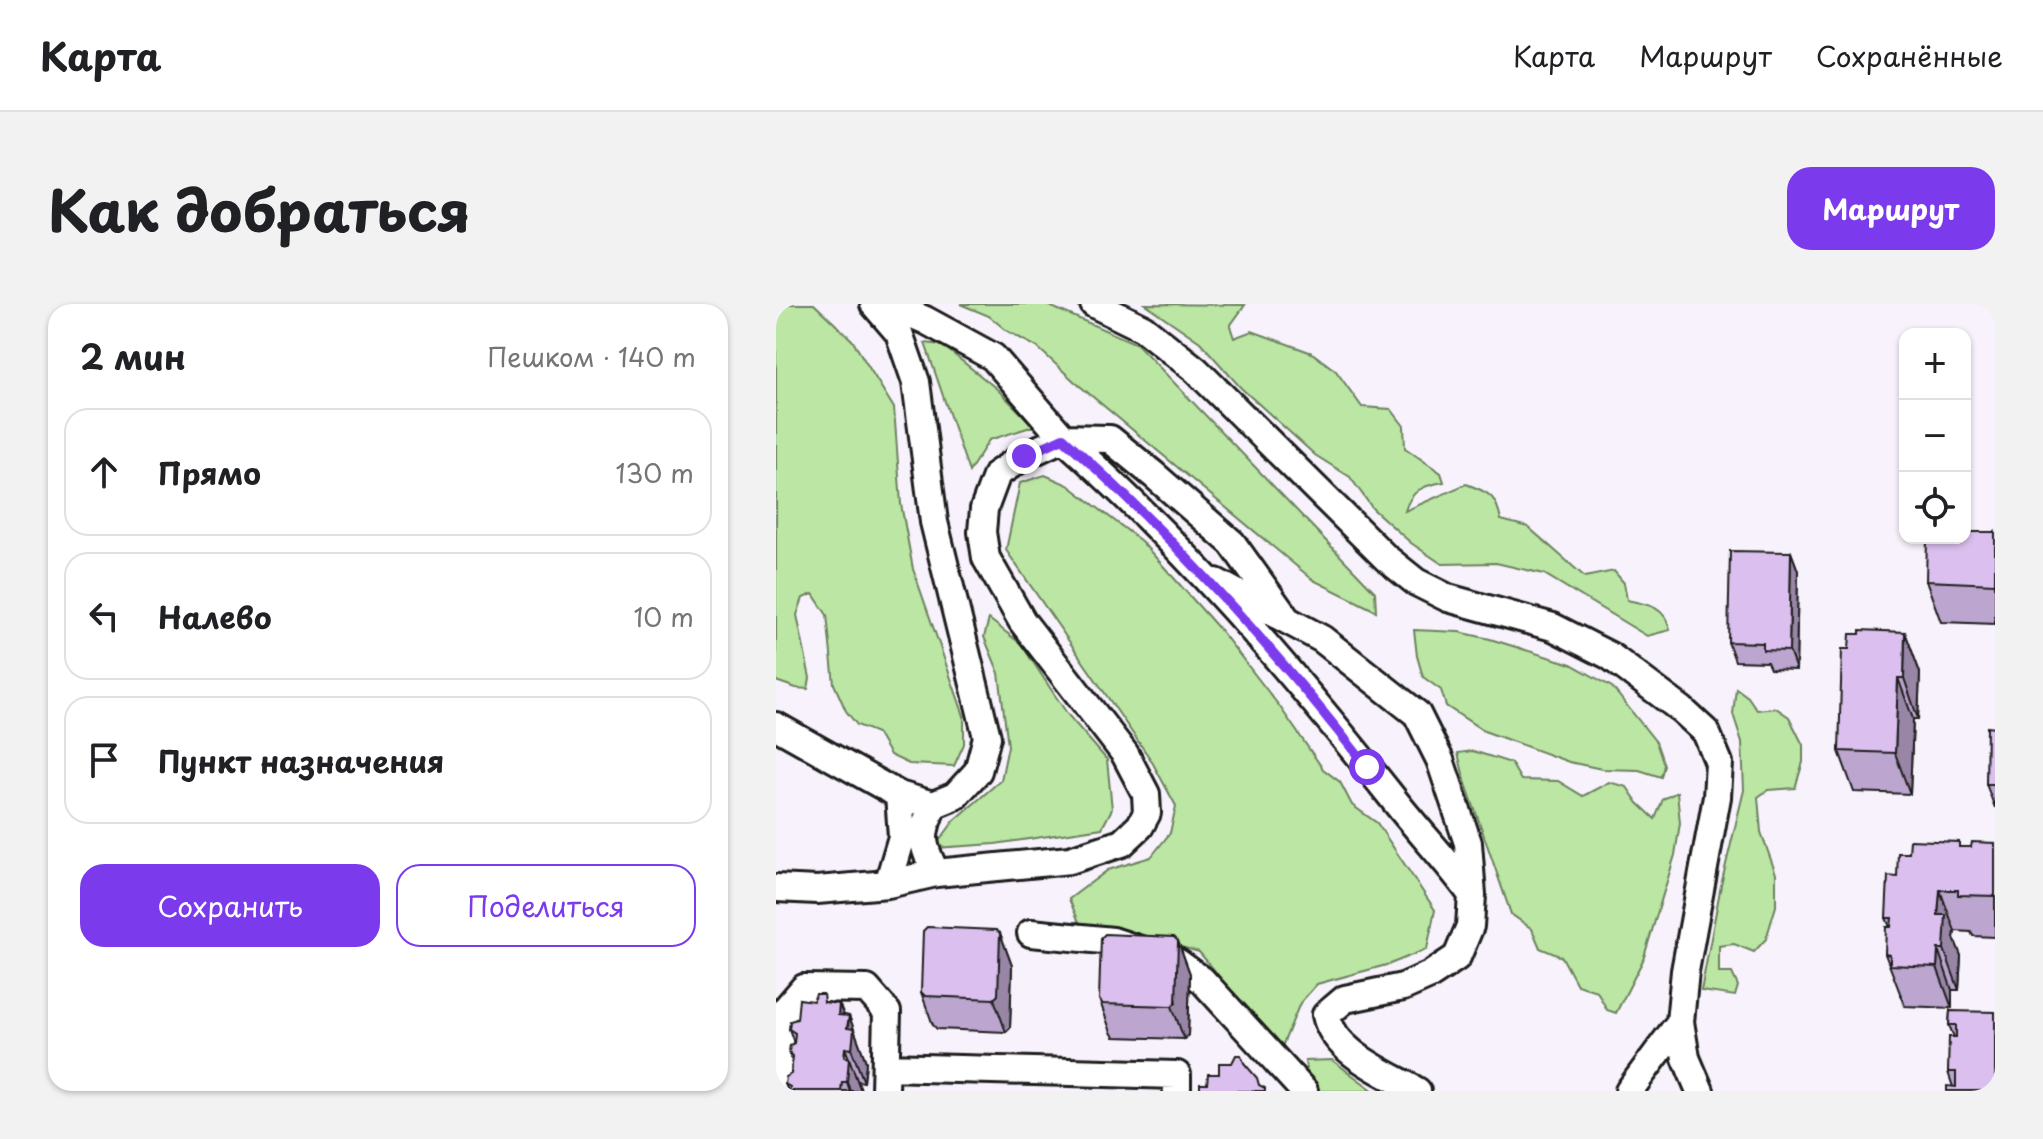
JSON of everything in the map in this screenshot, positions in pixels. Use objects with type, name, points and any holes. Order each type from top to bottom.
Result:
[{"type":"street","points":[[776,726],[899,795],[933,805],[955,796],[978,771],[987,737],[934,522],[916,382],[899,333],[874,304]]},
{"type":"street","points":[[888,304],[993,357],[1063,438],[1150,519],[1313,699],[1472,895]]},
{"type":"street","points":[[1094,304],[1143,328],[1196,370],[1386,558],[1416,582],[1448,598],[1553,627],[1610,656],[1672,701],[1706,732],[1719,763],[1717,797],[1685,971],[1680,1022],[1686,1058],[1700,1091]]},
{"type":"street","points":[[776,888],[817,890],[888,884],[936,873],[1070,860],[1122,843],[1140,826],[1147,813],[1146,794],[1125,754],[1022,621],[986,558],[982,532],[984,509],[997,474],[1024,456],[1063,438],[1110,439],[1232,543],[1287,620]]},
{"type":"street","points":[[1198,573],[1322,639],[1417,714],[1440,760],[1468,843],[1472,895],[1470,926],[1457,957],[1430,975],[1403,987],[1345,999],[1326,1015],[1329,1029],[1347,1049],[1417,1091]]},
{"type":"street","points":[[888,884],[902,837],[899,795]]},
{"type":"street","points":[[933,805],[923,830],[923,846],[936,873]]},
{"type":"street","points":[[1031,933],[1113,941],[1177,962],[1202,980],[1300,1089]]},
{"type":"street","points":[[778,1091],[780,1016],[804,988],[867,989],[887,1012],[885,1079],[1177,1075],[1177,1091]]},
{"type":"street","points":[[1629,1091],[1680,1022]]},
{"type":"green space","points":[[776,304],[814,304],[852,340],[894,408],[901,504],[913,569],[964,716],[964,744],[954,766],[909,764],[890,755],[877,733],[857,725],[846,711],[834,684],[827,615],[813,594],[803,598],[797,615],[810,678],[808,689],[776,681]]},
{"type":"green space","points":[[960,304],[1045,304],[1137,344],[1375,592],[1376,611],[1313,580],[1037,347],[1007,331],[989,316]]},
{"type":"green space","points":[[1145,304],[1245,305],[1230,326],[1234,338],[1252,331],[1312,353],[1336,371],[1362,407],[1391,409],[1404,426],[1405,448],[1441,473],[1444,482],[1419,490],[1405,511],[1466,484],[1481,490],[1494,500],[1501,520],[1528,527],[1585,577],[1614,571],[1624,583],[1627,600],[1660,611],[1670,630],[1647,636],[1544,574],[1496,563],[1442,564],[1411,543],[1373,509],[1350,477],[1315,455],[1241,388],[1200,342]]},
{"type":"green space","points":[[925,343],[942,345],[997,389],[1034,426],[989,440],[969,472]]},
{"type":"green space","points":[[1045,475],[1068,485],[1141,541],[1221,631],[1323,769],[1340,782],[1352,805],[1377,823],[1435,910],[1427,949],[1390,964],[1317,984],[1300,1003],[1279,1054],[1229,1000],[1216,972],[1199,952],[1174,945],[1089,932],[1079,922],[1069,899],[1108,870],[1151,857],[1170,833],[1176,806],[1151,760],[1006,550],[1020,483]]},
{"type":"green space","points":[[989,619],[1021,644],[1068,715],[1107,760],[1112,809],[1102,828],[995,844],[934,848],[954,821],[1001,780],[1008,746],[999,673],[984,637]]},
{"type":"green space","points":[[1414,630],[1459,632],[1490,639],[1571,664],[1612,687],[1656,742],[1664,765],[1661,777],[1639,770],[1602,769],[1569,762],[1484,731],[1446,706],[1441,690],[1423,677]]},
{"type":"green space","points":[[1736,688],[1748,697],[1757,710],[1776,708],[1789,717],[1803,745],[1803,762],[1795,788],[1768,790],[1758,797],[1761,832],[1776,874],[1776,906],[1766,939],[1754,952],[1734,944],[1719,946],[1719,973],[1732,973],[1738,986],[1735,996],[1701,991],[1721,885],[1744,790],[1742,742],[1733,714]]},
{"type":"green space","points":[[1473,751],[1511,763],[1521,780],[1558,781],[1583,796],[1609,782],[1627,787],[1655,819],[1663,799],[1677,792],[1680,823],[1675,855],[1643,960],[1616,1013],[1607,1010],[1597,991],[1577,985],[1562,957],[1540,948],[1532,929],[1511,914],[1458,753]]},
{"type":"green space","points":[[1332,1060],[1374,1091],[1309,1091],[1305,1061]]},
{"type":"building","points":[[1971,532],[1995,532],[1995,584],[1926,581],[1927,544],[1971,544]]},
{"type":"building","points":[[1730,551],[1791,552],[1789,651],[1763,650],[1763,643],[1728,642]]},
{"type":"building","points":[[1860,630],[1905,632],[1904,678],[1898,678],[1895,753],[1839,751],[1842,649],[1849,649],[1850,634],[1860,634]]},
{"type":"building","points":[[1987,727],[1995,728],[1995,784],[1986,784]]},
{"type":"building","points":[[1910,840],[1959,842],[1959,847],[1971,847],[1972,842],[1995,843],[1995,896],[1958,895],[1958,890],[1940,890],[1938,915],[1946,915],[1944,949],[1938,949],[1937,967],[1890,965],[1890,955],[1885,954],[1886,927],[1891,927],[1892,918],[1886,918],[1888,876],[1897,877],[1898,853],[1909,853]]},
{"type":"building","points":[[927,927],[996,930],[1000,933],[998,995],[994,999],[925,996],[921,992],[923,931]]},
{"type":"building","points":[[1105,934],[1174,937],[1178,941],[1176,1002],[1172,1006],[1102,1004],[1099,999],[1101,938]]},
{"type":"building","points":[[816,994],[823,994],[824,1002],[839,1004],[838,1015],[849,1016],[847,1028],[854,1029],[852,1049],[845,1048],[844,1057],[849,1058],[847,1082],[842,1082],[841,1091],[789,1091],[790,1087],[785,1084],[786,1077],[791,1074],[793,1056],[789,1052],[795,1033],[789,1029],[790,1021],[797,1019],[799,999],[813,1001]]},
{"type":"building","points":[[1950,1011],[1995,1012],[1995,1091],[1947,1091],[1947,1086],[1956,1087],[1956,1072],[1948,1072],[1949,1037],[1956,1037],[1956,1025],[1949,1025]]},
{"type":"building","points":[[1236,1055],[1241,1055],[1265,1091],[1200,1091],[1200,1084],[1207,1084],[1208,1074],[1219,1074],[1219,1063],[1232,1063]]},
{"type":"route","points":[[1024,456],[1063,438],[1105,475],[1254,632],[1367,767]]}]
